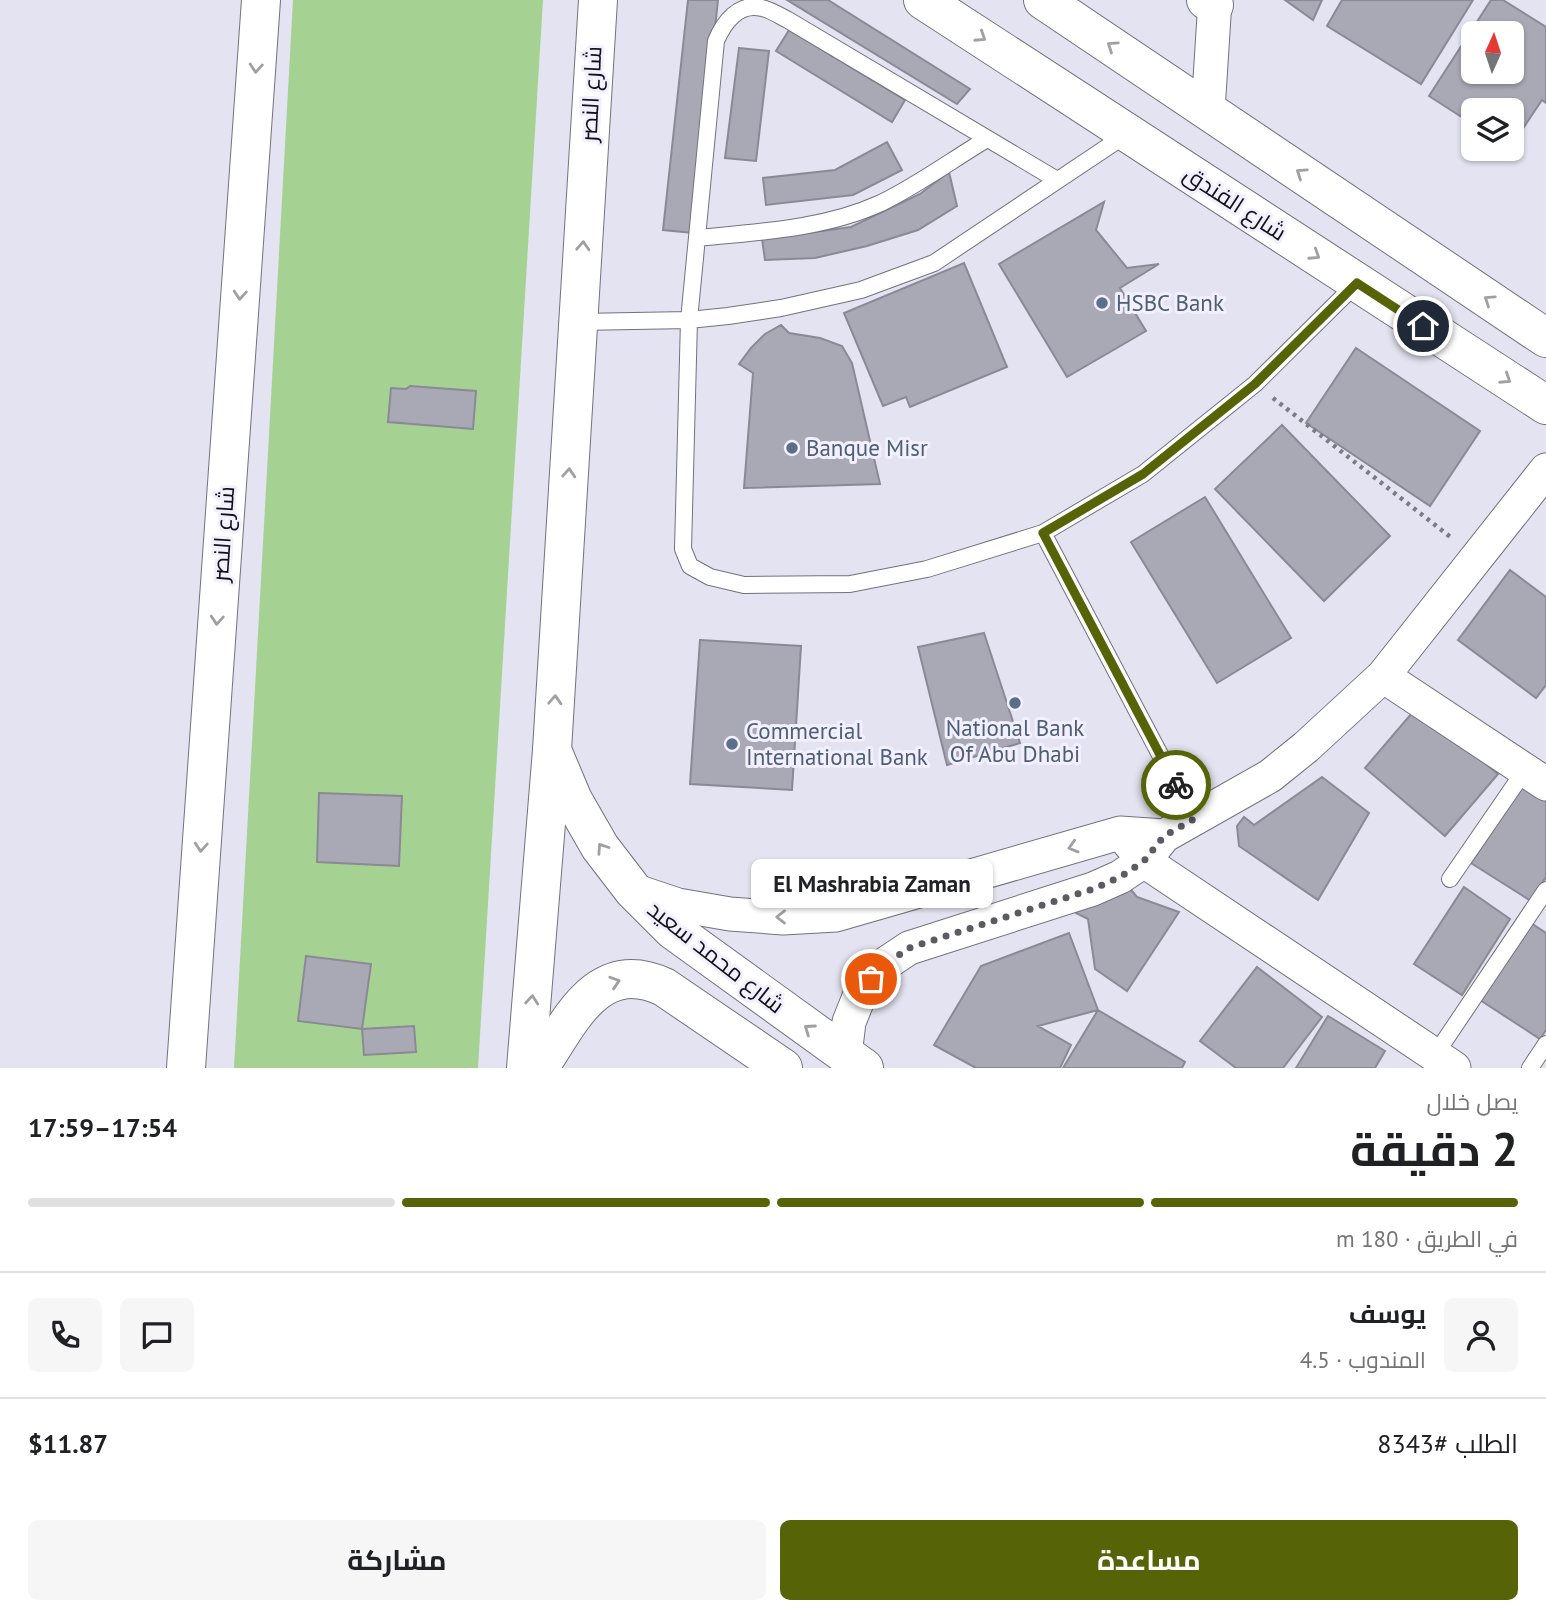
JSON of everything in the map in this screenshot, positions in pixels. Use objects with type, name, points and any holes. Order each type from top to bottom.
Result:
[{"type":"street","name":"شارع النصر","points":[[186,1068],[261,0]]},
{"type":"street","points":[[596,18],[618,0]]},
{"type":"street","name":"شارع الفندق","points":[[923,0],[1546,405]]},
{"type":"street","points":[[1042,0],[1546,338]]},
{"type":"street","points":[[1208,111],[1212,2]]},
{"type":"street","name":"شارع النصر","points":[[526,1068],[552,750],[596,18]]},
{"type":"street","points":[[855,1062],[849,1022],[861,992],[882,967],[909,948],[1093,889],[1120,877],[1194,819],[1270,776],[1306,747],[1383,676],[1546,470]]},
{"type":"street","points":[[1383,676],[1535,777]]},
{"type":"street","name":"شارع محمد سعيد","points":[[552,750],[579,812],[600,847],[633,890],[684,938],[855,1062]]},
{"type":"street","points":[[633,890],[678,905],[730,915],[783,918],[835,915],[1120,834],[1154,848],[1444,1062]]},
{"type":"street","points":[[539,1068],[589,997],[608,983],[637,978],[664,987],[783,1068]]},
{"type":"lane","points":[[1057,180],[788,20],[761,7],[738,11],[723,23],[716,41],[689,320],[684,549],[690,566],[710,578],[744,585],[850,584],[927,569],[1043,533],[1143,474],[1255,384],[1357,283]]},
{"type":"lane","points":[[578,322],[689,320],[781,308],[861,290],[934,263],[1129,133]]},
{"type":"lane","points":[[697,238],[766,231],[831,220],[881,203],[987,139]]},
{"type":"lane","points":[[1043,533],[1194,819]]},
{"type":"lane","points":[[1450,878],[1535,777]]},
{"type":"lane","points":[[1444,1062],[1546,890]]},
{"type":"lane","points":[[1530,1068],[1546,1044]]},
{"type":"path","points":[[1255,384],[1477,558]]},
{"type":"green space","points":[[293,0],[543,0],[478,1068],[234,1068]]},
{"type":"building","points":[[688,0],[718,0],[693,233],[663,230]]},
{"type":"building","points":[[787,0],[828,0],[970,89],[957,104]]},
{"type":"building","points":[[1285,0],[1322,0],[1313,20]]},
{"type":"building","points":[[1342,0],[1473,0],[1421,84],[1327,26]]},
{"type":"building","points":[[1491,0],[1503,0],[1546,27],[1546,103],[1542,100],[1524,127],[1524,98],[1461,98],[1461,117],[1429,96],[1461,46],[1461,84],[1524,84],[1524,21],[1477,21]]},
{"type":"building","points":[[789,30],[905,100],[892,122],[776,51]]},
{"type":"building","points":[[739,48],[769,51],[756,161],[725,158]]},
{"type":"building","points":[[887,142],[902,170],[853,195],[766,205],[763,178],[835,170]]},
{"type":"building","points":[[949,172],[957,206],[918,230],[815,258],[765,260],[762,239],[851,227],[920,194]]},
{"type":"building","points":[[1104,202],[1096,230],[1127,268],[1159,264],[1120,288],[1146,331],[1067,377],[999,264]]},
{"type":"building","points":[[964,263],[1007,367],[910,407],[906,397],[883,406],[844,313]]},
{"type":"building","points":[[781,325],[789,333],[820,338],[842,346],[852,363],[880,484],[744,488],[753,373],[739,364],[765,334]]},
{"type":"building","points":[[1356,348],[1480,431],[1430,506],[1306,423]]},
{"type":"building","points":[[410,386],[476,391],[473,429],[388,422],[391,388],[406,389]]},
{"type":"building","points":[[1282,425],[1390,536],[1324,601],[1215,489]]},
{"type":"building","points":[[1205,497],[1291,638],[1217,683],[1131,542]]},
{"type":"building","points":[[1510,570],[1546,597],[1546,685],[1536,698],[1458,640]]},
{"type":"building","points":[[984,633],[1020,743],[947,765],[918,647]]},
{"type":"building","points":[[700,640],[801,646],[792,790],[690,784]]},
{"type":"building","points":[[1418,706],[1498,774],[1445,836],[1365,768]]},
{"type":"building","points":[[1322,777],[1369,813],[1318,900],[1239,846],[1237,826],[1244,817],[1254,825]]},
{"type":"building","points":[[1523,784],[1546,798],[1546,877],[1531,901],[1471,863]]},
{"type":"building","points":[[319,793],[402,796],[399,866],[317,862]]},
{"type":"building","points":[[1127,885],[1137,897],[1179,912],[1127,991],[1095,969],[1088,919],[1076,913],[1093,896]]},
{"type":"building","points":[[1464,887],[1510,919],[1462,995],[1414,964]]},
{"type":"building","points":[[1531,923],[1546,933],[1546,1030],[1540,1039],[1480,1000]]},
{"type":"building","points":[[1069,933],[1098,1010],[1038,1026],[1071,1045],[1060,1068],[976,1068],[934,1045],[981,966]]},
{"type":"building","points":[[306,956],[371,964],[362,1029],[298,1021]]},
{"type":"building","points":[[1257,967],[1322,1017],[1283,1068],[1236,1068],[1200,1041]]},
{"type":"building","points":[[1098,1010],[1185,1062],[1182,1068],[1063,1068]]},
{"type":"building","points":[[1328,1016],[1385,1051],[1375,1068],[1296,1068]]},
{"type":"building","points":[[414,1026],[416,1052],[364,1055],[362,1029]]},
{"type":"way so far","points":[[871,979],[882,967],[909,948],[1093,889],[1120,877],[1144,861],[1164,836],[1194,819],[1176,785]]},
{"type":"place","name":"HSBC Bank","points":[[1102,303]]},
{"type":"place","name":"Banque Misr","points":[[792,448]]},
{"type":"place","name":"National Bank Of Abu Dhabi","points":[[1015,703]]},
{"type":"place","name":"Commercial International Bank","points":[[732,744]]},
{"type":"place","name":"El Mashrabia Zaman","points":[[871,979]]},
{"type":"route","points":[[1176,785],[1043,533],[1143,474],[1255,384],[1357,283],[1423,326]]}]
